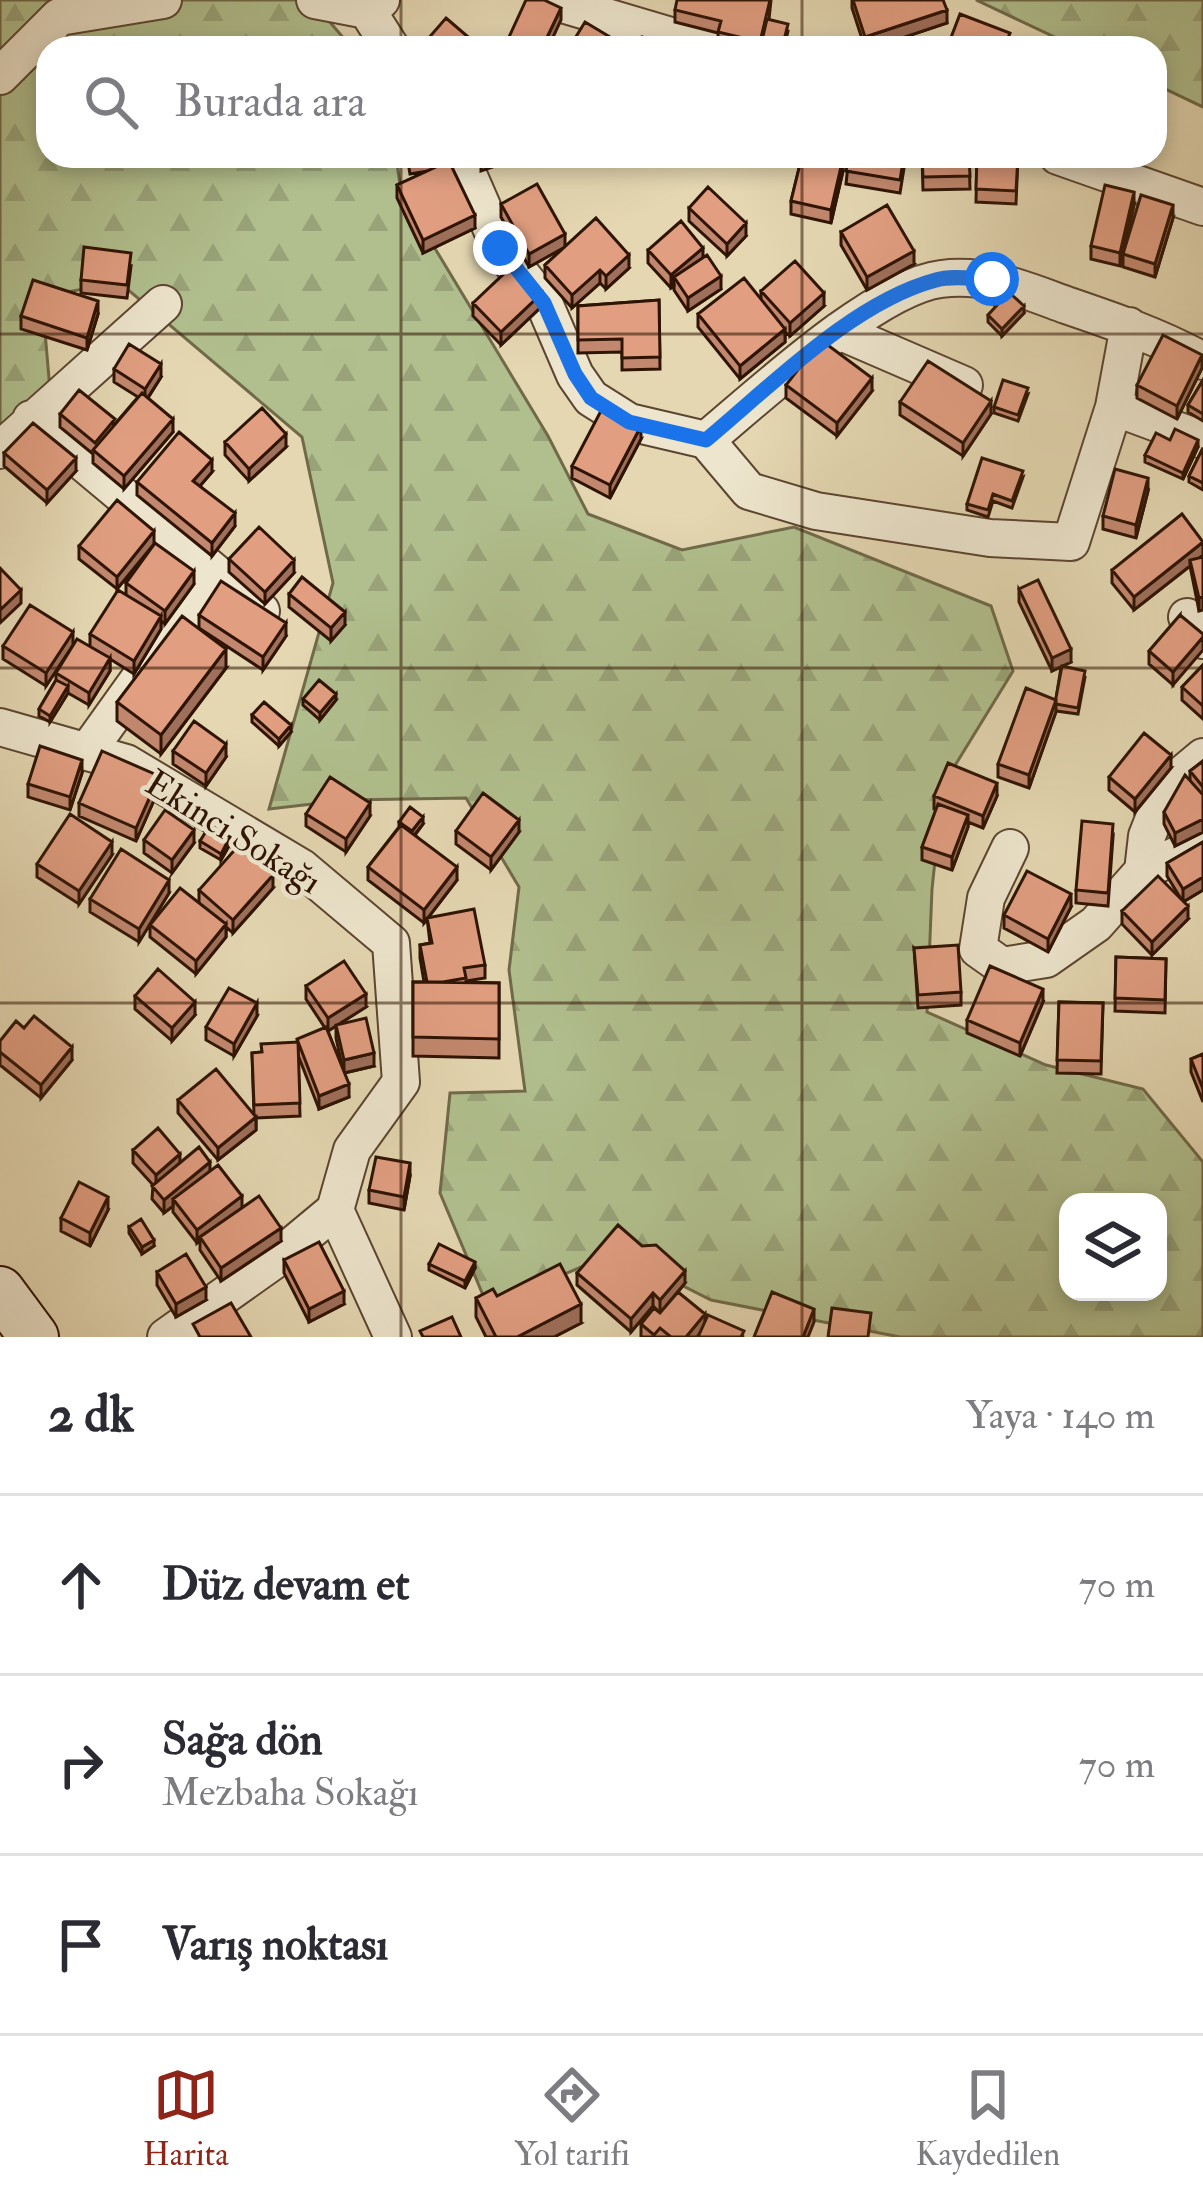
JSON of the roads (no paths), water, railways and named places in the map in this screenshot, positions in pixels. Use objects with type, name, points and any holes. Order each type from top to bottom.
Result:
[{"type":"street","points":[[40,36],[59,17],[163,0]]},
{"type":"street","points":[[315,0],[374,5],[386,36]]},
{"type":"street","points":[[549,0],[670,36]]},
{"type":"street","points":[[0,76],[36,40]]},
{"type":"street","points":[[465,168],[500,248],[544,303],[575,374],[591,398],[629,422],[706,440],[749,490],[816,511],[990,538],[1071,542],[1114,407],[1129,326]]},
{"type":"street","points":[[1091,168],[1203,208]]},
{"type":"street","points":[[706,440],[839,331],[888,301],[938,279],[992,279],[1129,326],[1203,361]]},
{"type":"street","points":[[0,450],[163,304]]},
{"type":"street","points":[[839,331],[964,385]]},
{"type":"street","points":[[1114,407],[1203,440]]},
{"type":"street","points":[[31,419],[261,611]]},
{"type":"street","points":[[89,749],[214,573]]},
{"type":"street","name":"Ekinci Sokağı","points":[[0,727],[127,763],[302,868],[391,943],[401,1082],[352,1150],[335,1210]]},
{"type":"street","points":[[1143,871],[1147,836],[1166,788],[1203,757]]},
{"type":"street","points":[[1010,848],[986,898],[978,949],[1002,966],[1046,959],[1096,924],[1143,871],[1203,844]]},
{"type":"street","points":[[166,1337],[276,1259],[335,1210],[393,1337]]},
{"type":"street","points":[[0,1291],[34,1337]]}]
